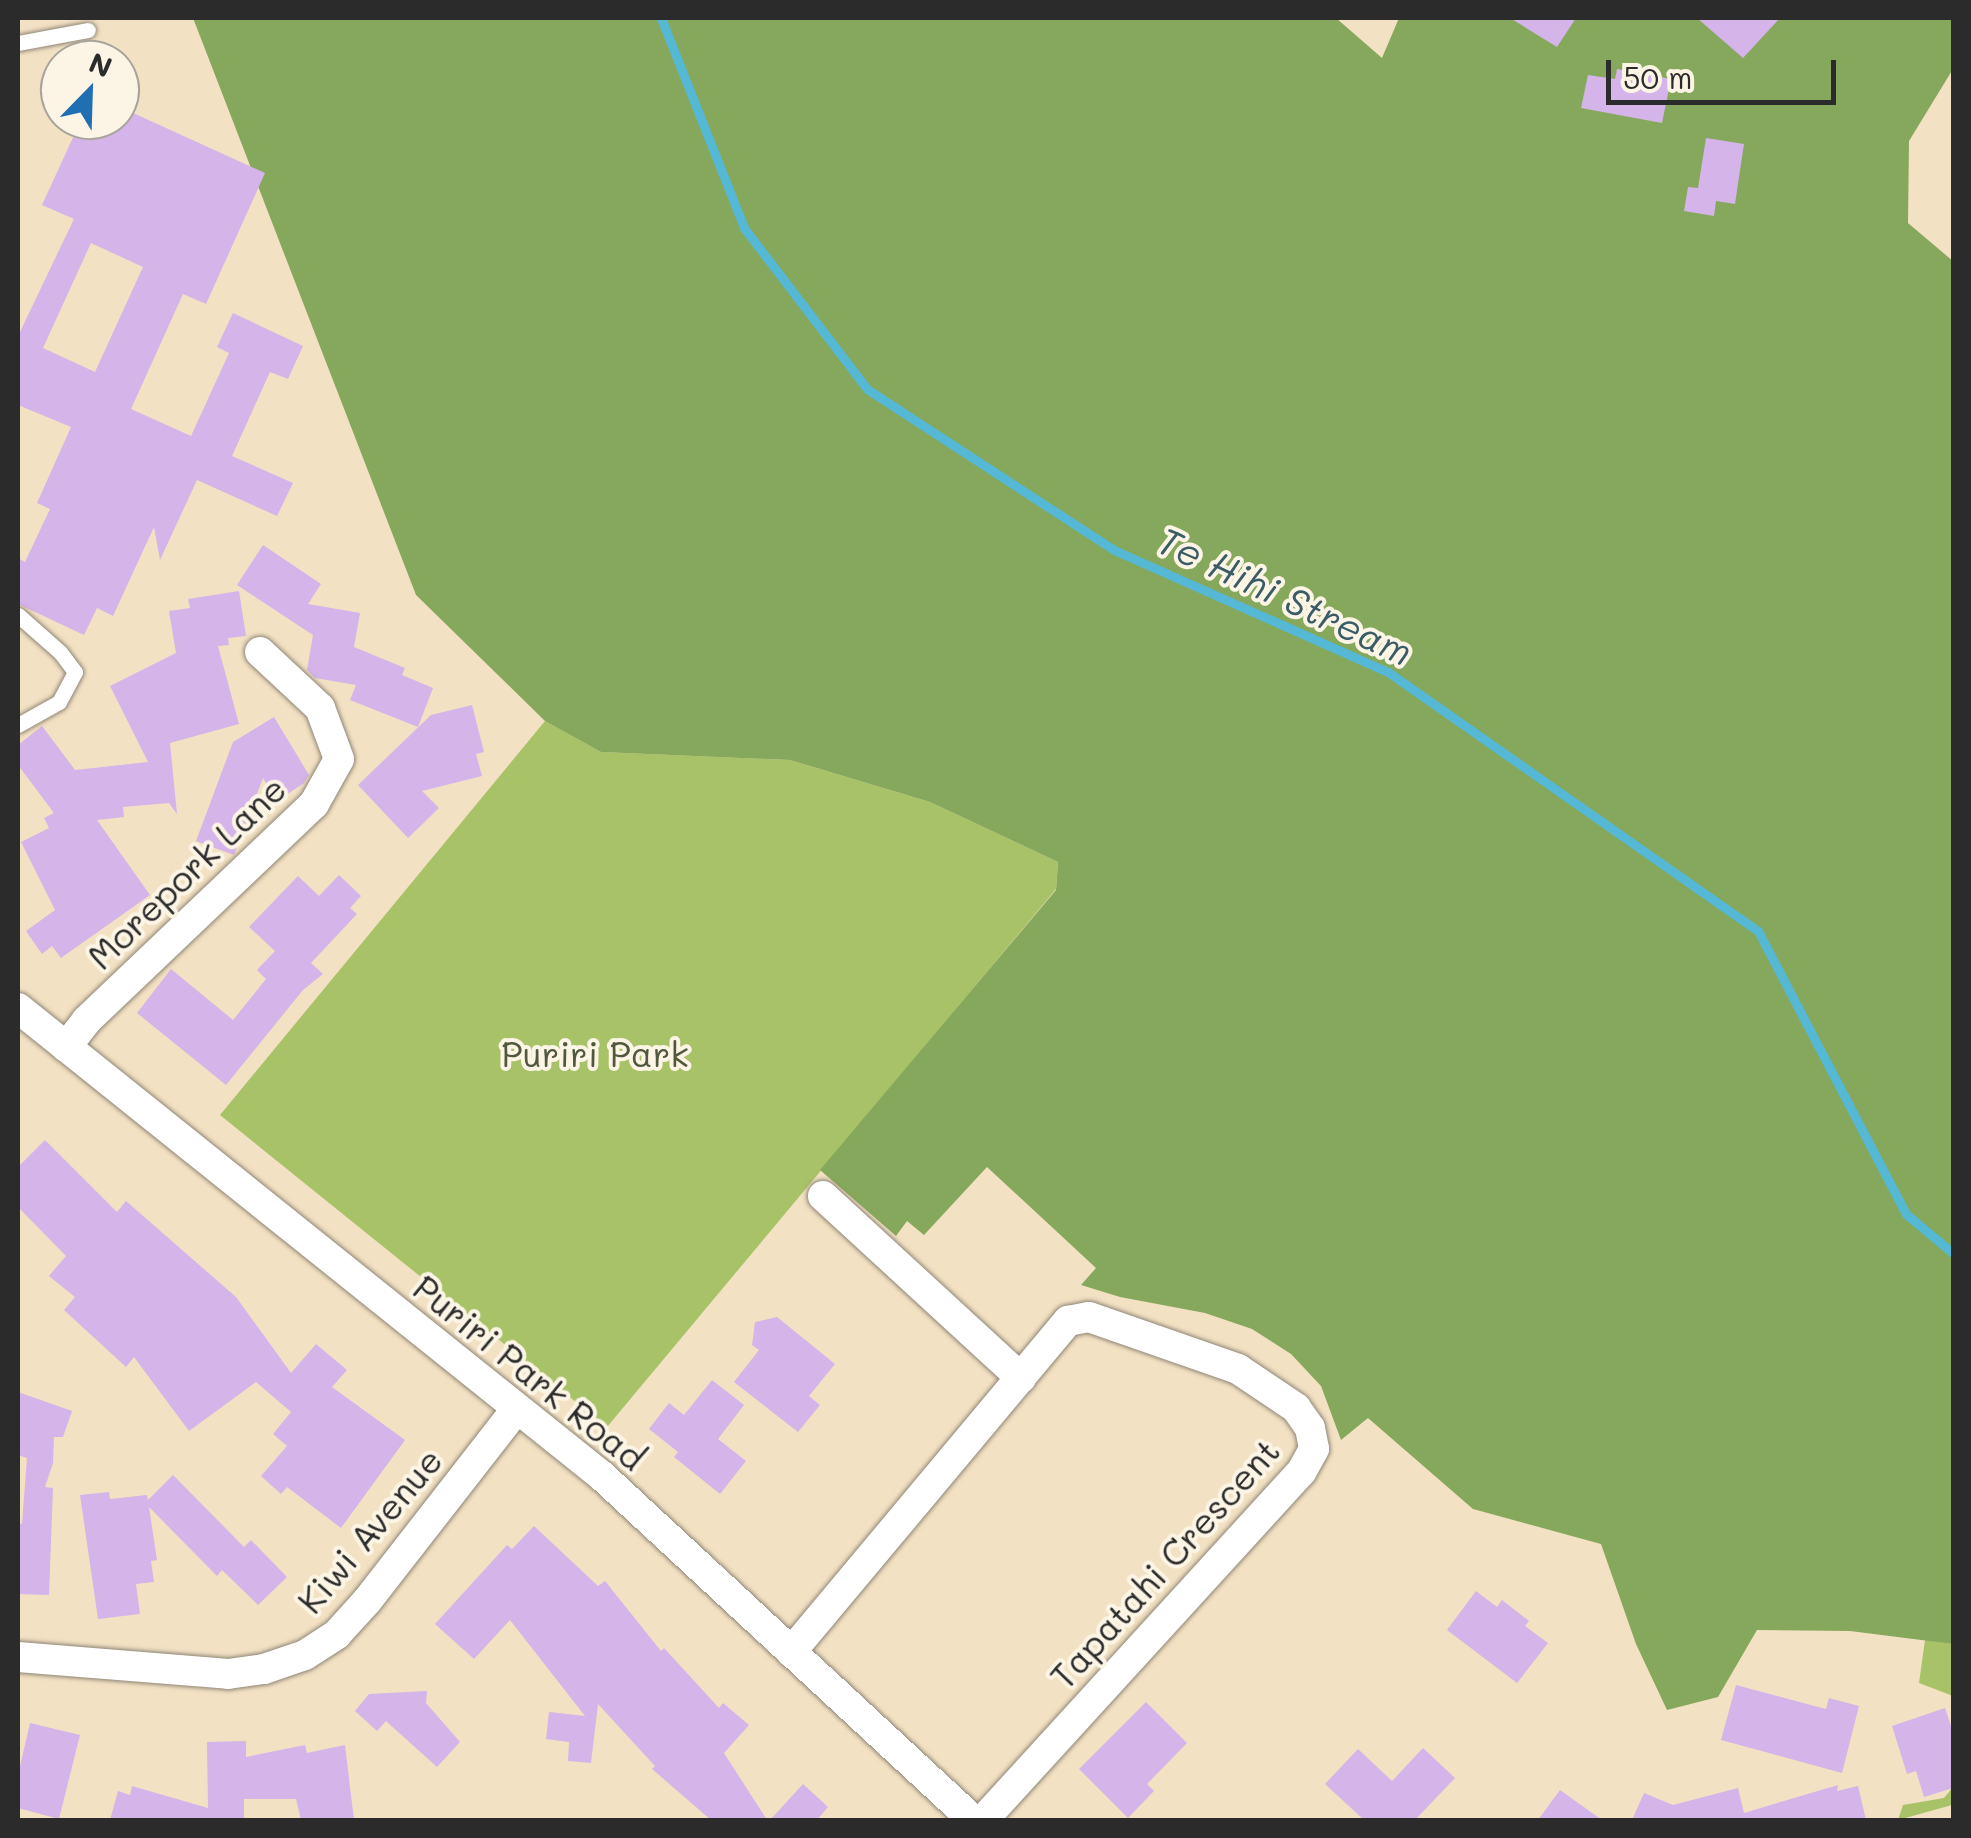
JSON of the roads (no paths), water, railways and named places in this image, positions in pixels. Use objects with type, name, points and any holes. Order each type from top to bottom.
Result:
[{"type":"street","name":"Morepork Lane","points":[[66,1047],[87,1020],[314,804],[339,759],[320,708],[260,652]]},
{"type":"street","name":"Puriri Park Road","points":[[18,1008],[602,1476],[973,1820]]},
{"type":"street","points":[[823,1196],[1022,1378]]},
{"type":"street","name":"Tapatahi Crescent","points":[[792,1652],[1068,1321],[1089,1317],[1238,1370],[1296,1408],[1310,1428],[1314,1450],[1301,1472],[984,1820]]},
{"type":"street","name":"Kiwi Avenue","points":[[18,1657],[228,1674],[264,1669],[306,1655],[337,1634],[367,1601],[518,1408]]},
{"type":"lane","points":[[18,44],[88,30]]},
{"type":"lane","points":[[18,615],[60,652],[75,672],[59,702],[18,725]]},
{"type":"waterway","name":"Te Hihi Stream","points":[[661,18],[744,228],[867,389],[1114,550],[1388,672],[1758,931],[1906,1214],[1954,1254]]},
{"type":"park label","name":"Puriri Park","points":[[595,1053]]}]
